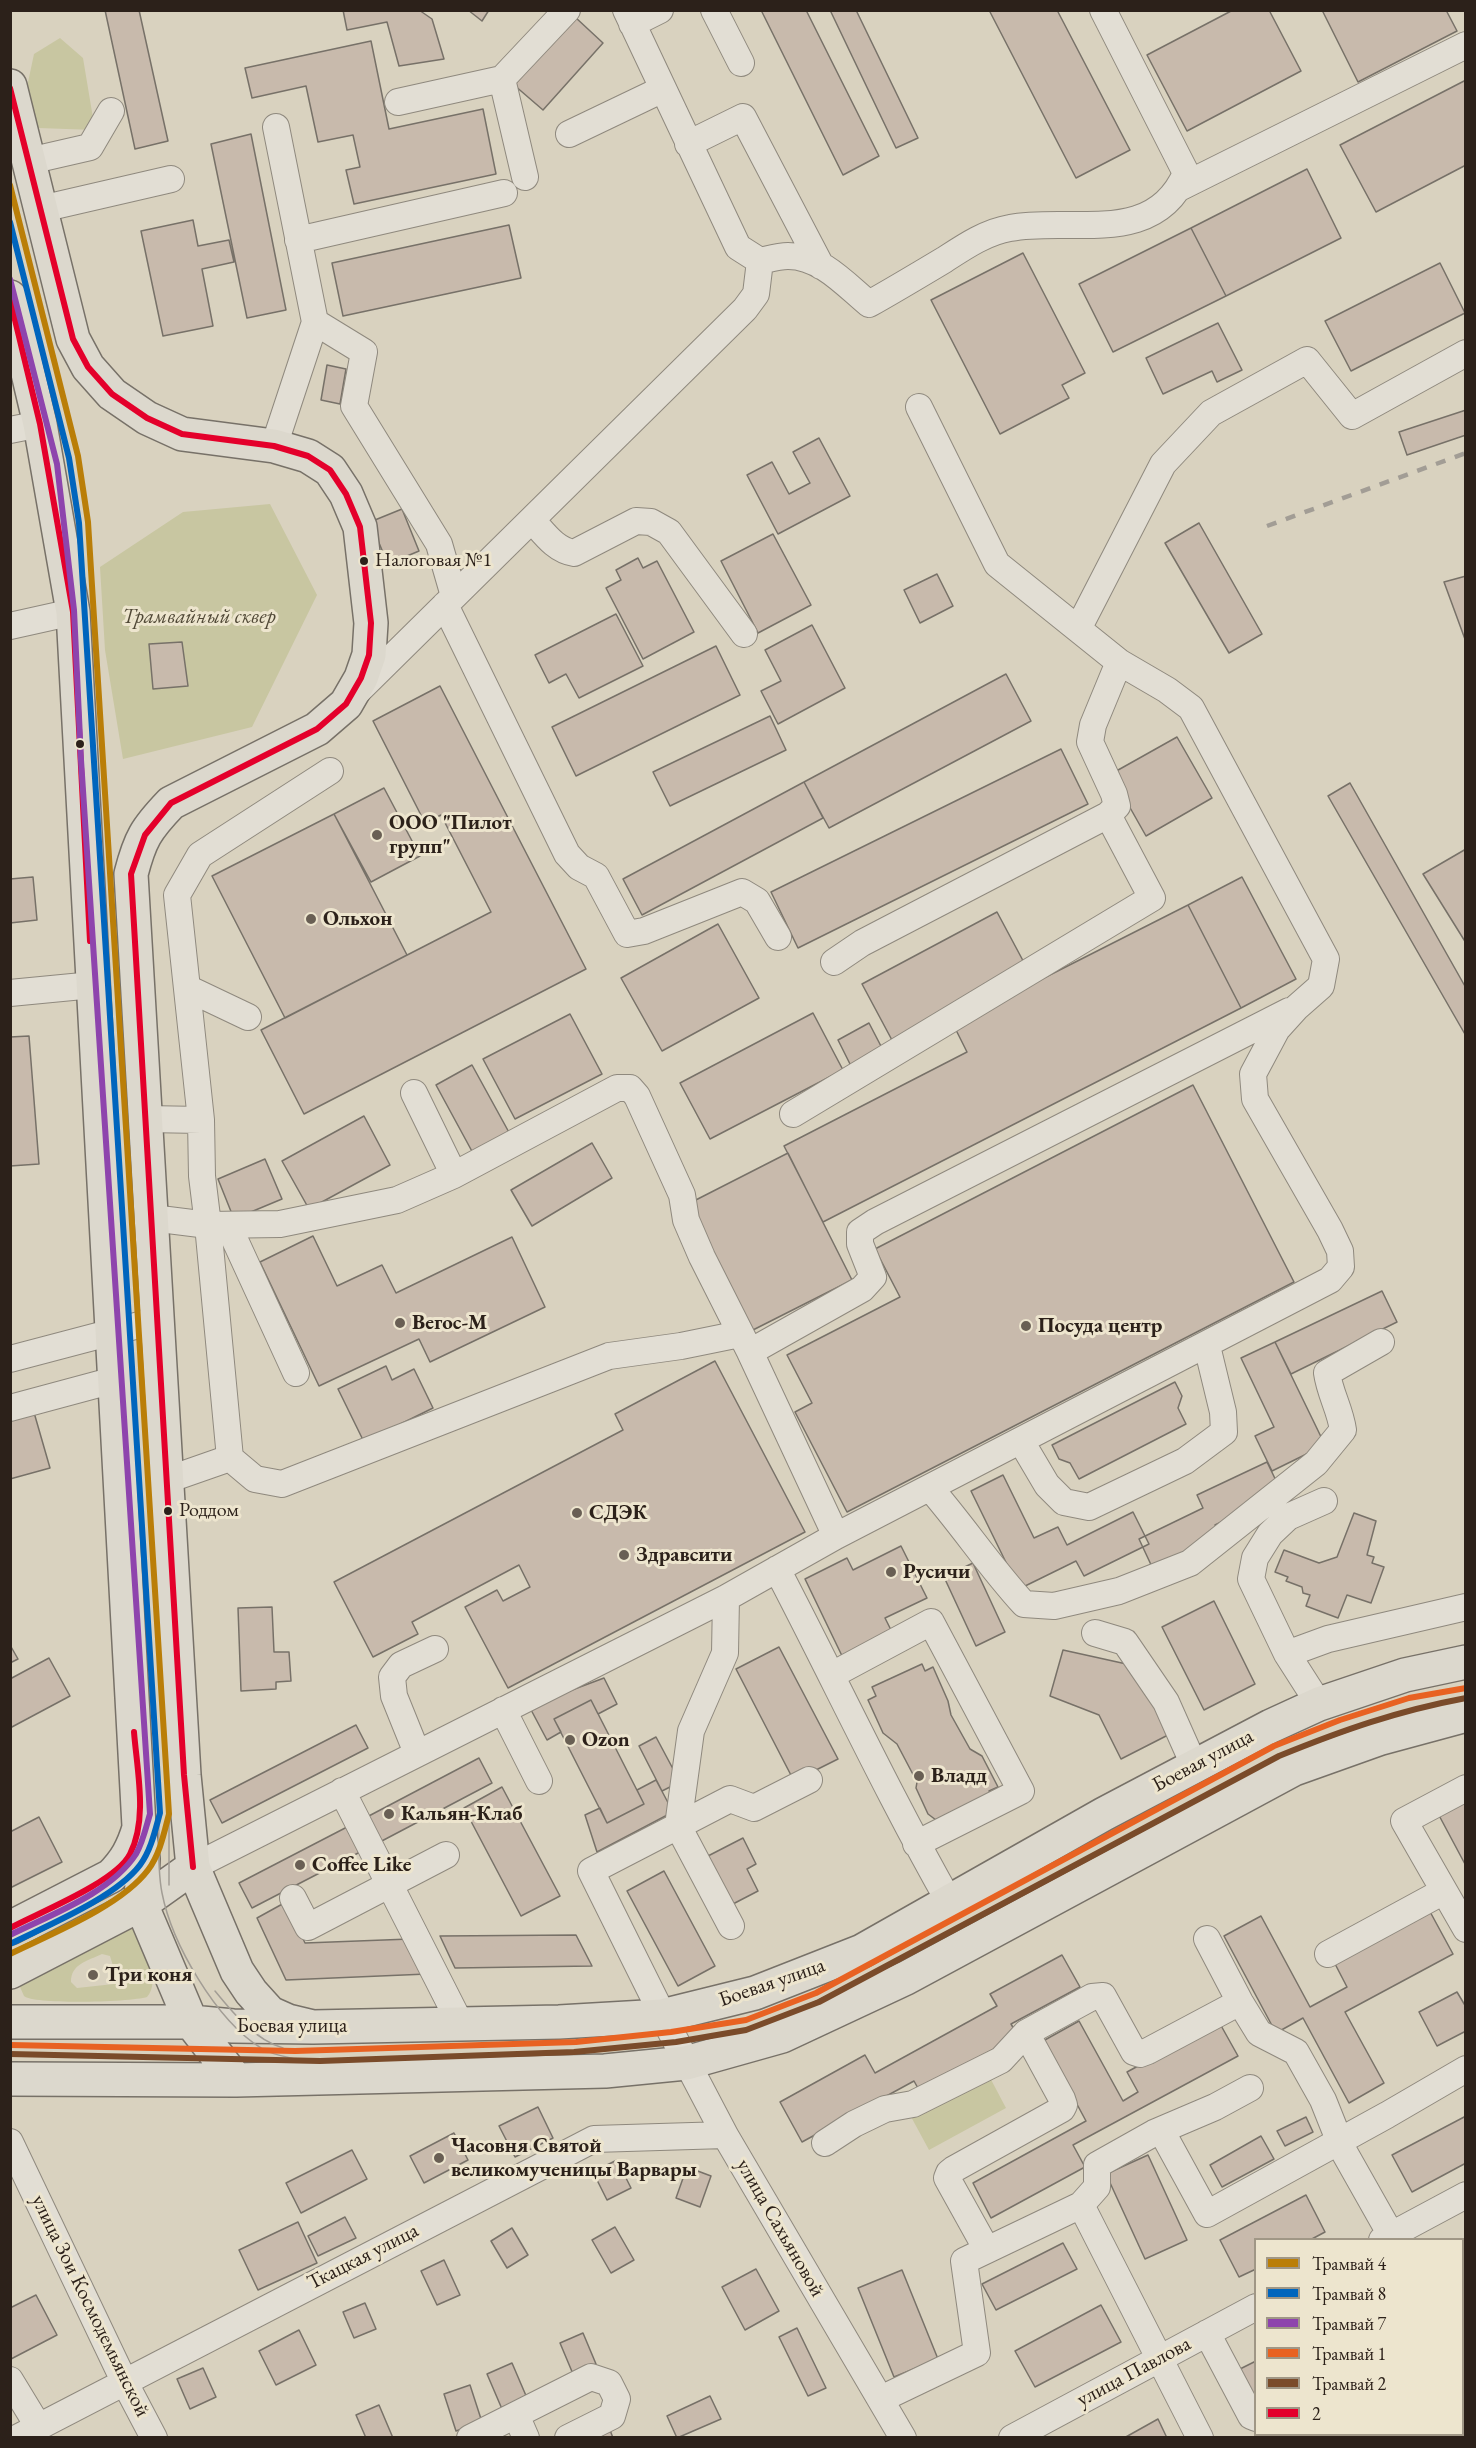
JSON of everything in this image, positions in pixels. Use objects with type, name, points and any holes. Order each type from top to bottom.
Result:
[{"type":"main road","points":[[10,86],[73,339],[88,367],[112,394],[147,418],[182,434],[274,446],[308,456],[330,470],[346,494],[360,527],[371,623],[369,655],[361,678],[346,704],[317,729],[171,803],[153,822],[138,846],[131,874],[184,1775],[193,1867],[237,1971],[251,1992],[270,2013],[288,2021],[313,2027]]},
{"type":"main road","points":[[10,297],[25,427],[73,612],[142,1872],[141,1904],[191,2022],[236,2080]]},
{"type":"main road","name":"Боевая улица","points":[[10,2022],[191,2022],[233,2026],[313,2027],[559,2022],[662,2016],[765,1989],[862,1951],[1194,1765],[1319,1704],[1405,1675],[1466,1662]]},
{"type":"main road","points":[[10,2079],[236,2080],[605,2071],[686,2063],[782,2036],[906,1978],[1294,1769],[1381,1738],[1466,1714]]},
{"type":"main road","points":[[10,1928],[111,1876],[132,1850],[139,1826]]},
{"type":"main road","points":[[142,1872],[193,1867]]},
{"type":"main road","points":[[10,1972],[141,1904],[193,1867]]},
{"type":"street","points":[[398,102],[502,79],[567,10]]},
{"type":"street","points":[[660,10],[629,17],[738,247],[760,261],[786,255],[804,257],[822,267],[869,304],[980,238],[1009,228],[1125,223],[1157,212],[1179,188],[1186,173],[1103,10]]},
{"type":"street","points":[[714,10],[741,63]]},
{"type":"street","points":[[1179,188],[1466,45]]},
{"type":"street","points":[[502,79],[525,177]]},
{"type":"street","points":[[569,134],[663,89]]},
{"type":"street","points":[[29,161],[90,147],[111,111]]},
{"type":"street","points":[[688,144],[743,117],[822,267]]},
{"type":"street","points":[[274,446],[315,322],[276,127]]},
{"type":"street","points":[[41,209],[171,179]]},
{"type":"street","points":[[298,240],[504,193]]},
{"type":"street","points":[[346,704],[745,309],[756,294],[760,261]]},
{"type":"street","points":[[315,322],[364,352],[354,406],[439,544],[449,601],[567,854],[579,867],[596,876],[627,934],[644,931],[742,892],[757,901],[778,938]]},
{"type":"street","points":[[1078,629],[1163,464],[1211,412],[1307,360],[1352,416],[1466,353]]},
{"type":"street","points":[[193,1867],[726,1598],[836,1536],[1207,1346],[1330,1280],[1341,1267],[1340,1251],[1330,1230],[1255,1099],[1253,1074],[1277,1029],[1296,1008],[1321,987],[1326,959],[1191,708],[1167,690],[1119,662],[997,564],[919,407]]},
{"type":"street","points":[[532,520],[564,551],[574,553],[636,521],[651,522],[669,532],[744,634]]},
{"type":"street","points":[[10,626],[73,612]]},
{"type":"street","points":[[834,962],[862,943],[1108,815],[1117,806],[1114,794],[1090,742],[1093,725],[1119,662]]},
{"type":"street","points":[[296,1372],[218,1225],[202,1176],[201,1120],[177,895],[200,855],[330,771]]},
{"type":"street","points":[[793,1114],[1152,898],[1108,815]]},
{"type":"street","points":[[10,993],[93,984]]},
{"type":"street","points":[[187,988],[248,1017]]},
{"type":"street","points":[[218,1225],[230,1458],[255,1479],[282,1484],[609,1356],[681,1346],[745,1343],[862,1288],[873,1277],[860,1244],[860,1232],[875,1221],[1296,1008]]},
{"type":"street","points":[[152,1218],[218,1225],[280,1224],[397,1200],[454,1175],[617,1088],[630,1088],[637,1096],[682,1195],[686,1220],[702,1257],[836,1536]]},
{"type":"street","points":[[414,1093],[454,1175]]},
{"type":"street","points":[[146,1119],[201,1120]]},
{"type":"street","points":[[10,1359],[158,1320]]},
{"type":"street","points":[[930,1488],[957,1519],[997,1575],[1023,1604],[1054,1606],[1119,1591],[1190,1563],[1317,1463],[1343,1430],[1341,1414],[1330,1393],[1327,1373],[1380,1342]]},
{"type":"street","points":[[1021,1441],[1047,1485],[1064,1502],[1089,1507],[1185,1461],[1224,1432],[1223,1412],[1207,1346]]},
{"type":"street","points":[[10,1408],[114,1380]]},
{"type":"street","points":[[167,1480],[230,1458]]},
{"type":"street","points":[[1319,1704],[1287,1654],[1251,1579],[1255,1558],[1270,1534],[1288,1517],[1324,1501]]},
{"type":"street","points":[[777,1569],[916,1844],[950,1903]]},
{"type":"street","points":[[726,1598],[725,1653],[691,1731],[678,1826],[731,1926]]},
{"type":"street","points":[[1287,1654],[1328,1639],[1466,1607]]},
{"type":"street","points":[[832,1675],[931,1622],[1021,1791],[916,1844]]},
{"type":"street","points":[[1095,1633],[1125,1642],[1166,1702],[1194,1765]]},
{"type":"street","points":[[417,1753],[394,1696],[392,1677],[401,1665],[435,1650]]},
{"type":"street","points":[[503,1710],[539,1781]]},
{"type":"street","points":[[678,1826],[730,1799],[754,1808],[809,1780]]},
{"type":"street","points":[[1466,1788],[1404,1821],[1466,1929]]},
{"type":"street","points":[[342,1791],[460,2023]]},
{"type":"street","name":"улица Сахьяновой","points":[[678,1826],[591,1871],[686,2063],[903,2438]]},
{"type":"street","points":[[293,1898],[308,1927],[446,1855]]},
{"type":"street","points":[[1328,1953],[1444,1891]]},
{"type":"street","points":[[1207,1940],[1259,2033],[1296,2052],[1323,2100],[1339,2141],[1387,2237],[1466,2195]]},
{"type":"street","points":[[825,2143],[885,2109],[913,2104],[1001,2061],[1026,2033],[1098,1995],[1106,2000],[1134,2052],[1140,2054],[1240,2002]]},
{"type":"street","points":[[987,2250],[947,2178],[954,2169],[1062,2109],[1064,2105],[1062,2099],[1026,2033]]},
{"type":"street","points":[[1161,2130],[1207,2214],[1466,2069]]},
{"type":"street","points":[[881,2399],[977,2353],[964,2261],[1081,2205],[1097,2187],[1097,2165],[1161,2130],[1215,2108],[1250,2088]]},
{"type":"street","name":"Ткацкая улица","points":[[27,2432],[594,2139],[726,2135]]},
{"type":"street","name":"улица Зои Космодемьянской","points":[[10,2142],[124,2381],[154,2438]]},
{"type":"street","points":[[1081,2205],[1200,2438]]},
{"type":"street","name":"улица Павлова","points":[[1012,2438],[1254,2308]]},
{"type":"street","points":[[1207,2333],[1251,2416],[1254,2417]]},
{"type":"street","points":[[470,2438],[521,2426],[591,2377],[609,2383],[617,2398],[612,2416],[568,2438]]},
{"type":"street","points":[[10,2380],[27,2432]]},
{"type":"green space","points":[[60,38],[83,58],[95,130],[38,128],[27,87],[34,54]]},
{"type":"green space","name":"Трамвайный сквер","points":[[270,504],[317,595],[252,727],[123,759],[105,650],[100,567],[183,512]]},
{"type":"green space","points":[[131,1928],[137,1929],[148,1953],[153,1982],[147,1997],[138,1999],[63,2002],[24,1996],[20,1987],[22,1982]],"holes":[[[102,1954],[110,1956],[118,1982],[77,1988],[71,1982],[74,1971],[81,1964]]]},
{"type":"green space","points":[[987,2072],[1006,2108],[929,2150],[909,2113]]},
{"type":"building","points":[[105,10],[139,10],[168,141],[135,149]]},
{"type":"building","points":[[343,10],[419,10],[432,19],[444,59],[399,66],[387,22],[347,30]]},
{"type":"building","points":[[468,10],[489,10],[482,21]]},
{"type":"building","points":[[761,10],[806,10],[879,156],[843,175]]},
{"type":"building","points":[[830,10],[856,10],[918,138],[896,148]]},
{"type":"building","points":[[989,10],[1057,10],[1130,150],[1076,178]]},
{"type":"building","points":[[1233,10],[1269,10],[1301,71],[1187,131],[1147,55]]},
{"type":"building","points":[[1322,10],[1446,10],[1457,31],[1358,82]]},
{"type":"building","points":[[575,17],[603,43],[543,110],[514,85]]},
{"type":"building","points":[[371,41],[389,129],[483,109],[496,174],[354,204],[346,170],[360,167],[353,135],[318,142],[306,86],[252,98],[245,68]]},
{"type":"building","points":[[1466,80],[1466,165],[1376,212],[1340,145]]},
{"type":"building","points":[[251,134],[286,310],[247,318],[211,144]]},
{"type":"building","points":[[1307,169],[1341,238],[1226,296],[1191,228]]},
{"type":"building","points":[[193,220],[198,246],[229,240],[234,262],[202,269],[213,326],[163,336],[141,231]]},
{"type":"building","points":[[509,225],[521,278],[343,316],[332,263]]},
{"type":"building","points":[[1191,228],[1226,296],[1113,352],[1079,284]]},
{"type":"building","points":[[1023,253],[1085,373],[1062,385],[1069,398],[1000,434],[931,300]]},
{"type":"building","points":[[1440,263],[1465,313],[1351,371],[1325,321]]},
{"type":"building","points":[[1218,323],[1242,370],[1217,382],[1212,371],[1163,394],[1146,358]]},
{"type":"building","points":[[327,365],[346,369],[340,404],[321,400]]},
{"type":"building","points":[[1466,410],[1466,435],[1407,455],[1399,432]]},
{"type":"building","points":[[819,438],[850,496],[778,534],[747,475],[772,462],[789,494],[810,483],[793,452]]},
{"type":"building","points":[[402,509],[419,551],[388,564],[370,522]]},
{"type":"building","points":[[1199,523],[1262,634],[1229,653],[1165,543]]},
{"type":"building","points":[[773,534],[811,605],[758,633],[721,561]]},
{"type":"building","points":[[638,558],[643,568],[657,561],[694,632],[643,659],[606,588],[621,580],[616,570]]},
{"type":"building","points":[[937,574],[953,606],[920,623],[904,590]]},
{"type":"building","points":[[1466,576],[1466,642],[1444,582]]},
{"type":"building","points":[[616,614],[643,666],[579,698],[566,674],[549,683],[535,655]]},
{"type":"building","points":[[812,625],[845,688],[778,724],[761,691],[781,681],[765,650]]},
{"type":"building","points":[[182,642],[188,686],[153,689],[149,644]]},
{"type":"building","points":[[716,646],[740,695],[576,776],[552,727]]},
{"type":"building","points":[[1006,674],[1031,721],[829,828],[804,782]]},
{"type":"building","points":[[440,686],[586,969],[304,1114],[261,1030],[491,912],[441,815],[425,823],[373,721]]},
{"type":"building","points":[[770,716],[786,750],[670,806],[653,772]]},
{"type":"building","points":[[1177,737],[1212,798],[1146,836],[1111,774]]},
{"type":"building","points":[[1061,749],[1088,804],[798,948],[771,892]]},
{"type":"building","points":[[804,782],[823,818],[642,915],[623,879]]},
{"type":"building","points":[[1350,783],[1466,988],[1466,1036],[1328,796]]},
{"type":"building","name":"ООО \"Пилот групп\"","points":[[384,788],[420,856],[371,882],[334,814]]},
{"type":"building","name":"Ольхон","points":[[334,814],[407,955],[285,1018],[212,876]]},
{"type":"building","points":[[1466,849],[1466,943],[1423,874]]},
{"type":"building","points":[[33,877],[37,920],[10,923],[10,879]]},
{"type":"building","points":[[1242,877],[1296,979],[1241,1008],[1188,905]]},
{"type":"building","points":[[1188,905],[1241,1008],[823,1222],[784,1146],[967,1052],[953,1024]]},
{"type":"building","points":[[997,912],[1028,970],[893,1042],[862,984]]},
{"type":"building","points":[[718,924],[759,998],[662,1051],[621,978]]},
{"type":"building","points":[[813,1013],[843,1070],[710,1139],[680,1083]]},
{"type":"building","points":[[570,1014],[602,1074],[515,1119],[483,1059]]},
{"type":"building","points":[[869,1023],[883,1050],[851,1066],[838,1040]]},
{"type":"building","points":[[29,1036],[39,1164],[10,1166],[10,1037]]},
{"type":"building","points":[[472,1065],[511,1136],[474,1155],[436,1085]]},
{"type":"building","name":"Посуда центр","points":[[1193,1085],[1294,1282],[847,1512],[795,1412],[812,1403],[787,1355],[900,1297],[875,1249]]},
{"type":"building","points":[[364,1116],[390,1165],[309,1209],[282,1161]]},
{"type":"building","points":[[592,1143],[612,1178],[532,1226],[511,1190]]},
{"type":"building","points":[[788,1153],[852,1280],[749,1332],[684,1206]]},
{"type":"building","points":[[265,1159],[282,1199],[234,1219],[218,1179]]},
{"type":"building","name":"Вегос-М","points":[[313,1236],[337,1286],[382,1265],[396,1293],[512,1237],[545,1307],[430,1362],[419,1339],[319,1386],[260,1262]]},
{"type":"building","points":[[1382,1291],[1397,1322],[1291,1374],[1275,1342]]},
{"type":"building","points":[[1275,1342],[1325,1445],[1272,1471],[1255,1436],[1274,1427],[1241,1358]]},
{"type":"building","points":[[715,1361],[805,1532],[508,1688],[465,1607],[497,1590],[503,1601],[530,1587],[519,1565],[412,1622],[418,1634],[373,1657],[334,1582],[623,1430],[615,1414]]},
{"type":"building","points":[[386,1366],[392,1380],[414,1369],[433,1408],[364,1442],[338,1389]]},
{"type":"building","points":[[1175,1382],[1182,1396],[1178,1408],[1186,1424],[1079,1479],[1070,1463],[1059,1459],[1052,1445]]},
{"type":"building","points":[[33,1409],[50,1468],[10,1479],[10,1416]]},
{"type":"building","points":[[1267,1462],[1282,1493],[1215,1525],[1220,1536],[1153,1569],[1139,1539],[1203,1508],[1197,1495]]},
{"type":"building","points":[[1003,1475],[1034,1538],[1058,1527],[1067,1545],[1133,1512],[1149,1544],[1084,1576],[1076,1561],[1019,1589],[971,1491]]},
{"type":"building","points":[[1354,1513],[1376,1521],[1367,1555],[1374,1557],[1372,1563],[1384,1567],[1371,1603],[1347,1595],[1338,1618],[1306,1606],[1310,1595],[1303,1593],[1302,1587],[1286,1581],[1288,1577],[1275,1572],[1284,1550],[1319,1563],[1337,1557]]},
{"type":"building","points":[[901,1546],[927,1598],[885,1618],[894,1636],[844,1660],[805,1579],[847,1558],[853,1570]]},
{"type":"building","points":[[973,1563],[1005,1632],[976,1646],[944,1577]]},
{"type":"building","points":[[1214,1601],[1255,1684],[1204,1710],[1162,1627]]},
{"type":"building","points":[[272,1607],[274,1652],[289,1652],[291,1681],[276,1682],[276,1689],[241,1691],[238,1608]]},
{"type":"building","points":[[10,1645],[18,1659],[10,1663]]},
{"type":"building","points":[[779,1647],[838,1759],[794,1781],[736,1669]]},
{"type":"building","points":[[1063,1650],[1140,1667],[1170,1734],[1121,1759],[1099,1715],[1050,1696]]},
{"type":"building","points":[[49,1658],[70,1696],[10,1728],[10,1679]]},
{"type":"building","points":[[922,1664],[925,1671],[933,1667],[948,1701],[951,1715],[970,1749],[982,1756],[998,1787],[989,1791],[993,1798],[936,1820],[928,1814],[916,1788],[917,1782],[897,1744],[883,1733],[868,1700],[876,1696],[872,1687]]},
{"type":"building","points":[[604,1678],[617,1704],[598,1714],[591,1700],[554,1719],[561,1732],[547,1740],[529,1706]]},
{"type":"building","points":[[591,1700],[644,1804],[607,1823],[554,1719]]},
{"type":"building","points":[[356,1725],[368,1748],[222,1823],[210,1800]]},
{"type":"building","points":[[656,1737],[680,1782],[662,1791],[639,1746]]},
{"type":"building","points":[[479,1758],[492,1783],[378,1843],[365,1818]]},
{"type":"building","points":[[656,1780],[673,1812],[597,1852],[585,1815],[600,1808],[607,1823],[644,1804],[637,1790]]},
{"type":"building","points":[[502,1787],[560,1896],[521,1916],[464,1808]]},
{"type":"building","points":[[1466,1790],[1466,1866],[1434,1806]]},
{"type":"building","points":[[39,1817],[62,1862],[10,1888],[10,1832]]},
{"type":"building","points":[[349,1826],[362,1851],[252,1908],[239,1883]]},
{"type":"building","points":[[743,1838],[756,1864],[747,1869],[758,1891],[731,1905],[706,1857]]},
{"type":"building","points":[[664,1871],[715,1966],[678,1986],[627,1891]]},
{"type":"building","points":[[286,1902],[305,1943],[410,1939],[427,1974],[286,1980],[257,1918]]},
{"type":"building","points":[[1428,1908],[1453,1954],[1345,2012],[1384,2083],[1349,2103],[1303,2018],[1276,2033],[1224,1936],[1261,1916],[1310,2007],[1347,1987],[1333,1960]]},
{"type":"building","points":[[576,1935],[592,1966],[455,1968],[440,1936]]},
{"type":"building","points":[[1062,1955],[1080,1987],[1011,2024],[1018,2036],[919,2090],[914,2081],[802,2142],[780,2102],[865,2055],[875,2073],[997,2006],[990,1994]]},
{"type":"building","points":[[1457,1992],[1466,2007],[1466,2031],[1437,2046],[1419,2012]]},
{"type":"building","points":[[1079,2021],[1123,2101],[1138,2092],[1127,2072],[1219,2022],[1238,2056],[1073,2145],[1085,2167],[991,2218],[973,2183],[1086,2121],[1043,2041]]},
{"type":"building","points":[[538,2107],[553,2138],[515,2157],[499,2126]]},
{"type":"building","points":[[1466,2116],[1466,2163],[1412,2192],[1392,2155]]},
{"type":"building","points":[[1306,2117],[1313,2132],[1285,2146],[1277,2131]]},
{"type":"building","name":"Часовня Святой великомученицы Варвары","points":[[454,2133],[468,2160],[424,2183],[410,2156]]},
{"type":"building","points":[[1261,2136],[1274,2159],[1222,2187],[1210,2165]]},
{"type":"building","points":[[352,2150],[367,2179],[301,2213],[286,2183]]},
{"type":"building","points":[[1148,2155],[1187,2240],[1145,2259],[1106,2174]]},
{"type":"building","points":[[617,2160],[631,2188],[607,2200],[593,2172]]},
{"type":"building","points":[[687,2167],[711,2176],[700,2207],[676,2198]]},
{"type":"building","points":[[1306,2195],[1325,2232],[1314,2238],[1254,2238],[1254,2270],[1239,2277],[1220,2240]]},
{"type":"building","points":[[345,2217],[356,2238],[318,2256],[308,2236]]},
{"type":"building","points":[[298,2222],[317,2263],[258,2290],[239,2250]]},
{"type":"building","points":[[615,2227],[634,2260],[611,2273],[592,2240]]},
{"type":"building","points":[[512,2228],[528,2255],[507,2268],[491,2241]]},
{"type":"building","points":[[1063,2243],[1077,2269],[996,2310],[982,2284]]},
{"type":"building","points":[[444,2260],[460,2295],[437,2305],[421,2271]]},
{"type":"building","points":[[756,2269],[779,2311],[745,2330],[722,2287]]},
{"type":"building","points":[[902,2270],[938,2359],[894,2377],[858,2288]]},
{"type":"building","points":[[1464,2289],[1466,2292],[1466,2305],[1464,2306]]},
{"type":"building","points":[[36,2295],[57,2335],[11,2359],[10,2308]]},
{"type":"building","points":[[365,2303],[376,2329],[354,2338],[343,2312]]},
{"type":"building","points":[[1101,2305],[1121,2342],[1035,2387],[1015,2351]]},
{"type":"building","points":[[797,2328],[826,2388],[808,2396],[779,2337]]},
{"type":"building","points":[[299,2330],[316,2365],[276,2385],[259,2351]]},
{"type":"building","points":[[583,2333],[596,2364],[573,2374],[560,2343]]},
{"type":"building","points":[[1254,2362],[1254,2399],[1238,2370]]},
{"type":"building","points":[[512,2363],[527,2398],[502,2409],[487,2374]]},
{"type":"building","points":[[203,2368],[216,2397],[190,2409],[177,2379]]},
{"type":"building","points":[[470,2385],[482,2422],[456,2431],[444,2394]]},
{"type":"building","points":[[710,2396],[721,2419],[677,2438],[667,2416]]},
{"type":"building","points":[[1466,2401],[1466,2438],[1395,2438],[1398,2436],[1464,2436],[1464,2402]]},
{"type":"building","points":[[379,2405],[393,2438],[366,2438],[356,2415]]},
{"type":"building","points":[[1158,2419],[1167,2438],[1124,2438]]},
{"type":"building","points":[[610,2430],[613,2438],[592,2438]]},
{"type":"tram line","name":"4","points":[[10,185],[78,456],[88,522],[169,1814],[156,1857],[136,1883],[121,1896],[84,1918],[10,1954]]},
{"type":"tram line","name":"8","points":[[10,222],[69,458],[79,523],[160,1813],[147,1853],[129,1877],[80,1910],[10,1944]]},
{"type":"tram line","name":"7","points":[[10,279],[57,464],[74,610],[81,760],[150,1814],[136,1854],[125,1868],[79,1902],[10,1935]]},
{"type":"tram line","name":"1","points":[[10,2045],[295,2051],[576,2042],[671,2032],[746,2020],[816,1993],[1274,1746],[1340,1720],[1409,1698],[1466,1688]]},
{"type":"tram line","name":"2","points":[[10,2054],[320,2061],[574,2052],[676,2042],[746,2030],[819,2002],[1279,1756],[1371,1722],[1466,1698]]},
{"type":"tram line","points":[[169,1814],[169,1885]]},
{"type":"tram line","points":[[159,1815],[159,1864],[162,1893],[175,1935],[198,1979],[228,2019],[244,2035],[265,2050],[300,2060]]},
{"type":"tram line","points":[[215,1991],[237,2017],[254,2032],[283,2048]]},
{"type":"railway","points":[[1267,526],[1466,453]]},
{"type":"transit line","name":"2","points":[[10,88],[73,339],[88,367],[112,394],[147,418],[182,434],[274,446],[308,456],[330,470],[346,494],[360,527],[371,623],[369,655],[361,678],[346,704],[317,729],[171,803],[145,835],[131,874],[184,1775],[193,1867]]},
{"type":"transit line","name":"2","points":[[10,299],[40,424],[73,612],[90,941]]},
{"type":"transit line","name":"2","points":[[10,1928],[94,1886],[122,1865],[130,1854],[139,1826],[140,1810],[134,1732]]},
{"type":"place","name":"Налоговая №1","points":[[364,561]]},
{"type":"place","name":"ООО \"Пилот групп\"","points":[[377,835]]},
{"type":"place","name":"Ольхон","points":[[311,919]]},
{"type":"place","name":"Вегос-М","points":[[400,1323]]},
{"type":"place","name":"Посуда центр","points":[[1026,1326]]},
{"type":"place","name":"Роддом","points":[[168,1511]]},
{"type":"place","name":"СДЭК","points":[[577,1513]]},
{"type":"place","name":"Здравсити","points":[[624,1555]]},
{"type":"place","name":"Русичи","points":[[891,1572]]},
{"type":"place","name":"Ozon","points":[[570,1740]]},
{"type":"place","name":"Владд","points":[[919,1776]]},
{"type":"place","name":"Кальян-Клаб","points":[[389,1814]]},
{"type":"place","name":"Coffee Like","points":[[300,1865]]},
{"type":"place","name":"Три коня","points":[[93,1975]]},
{"type":"place","name":"Часовня Святой великомученицы Варвары","points":[[439,2158]]}]
